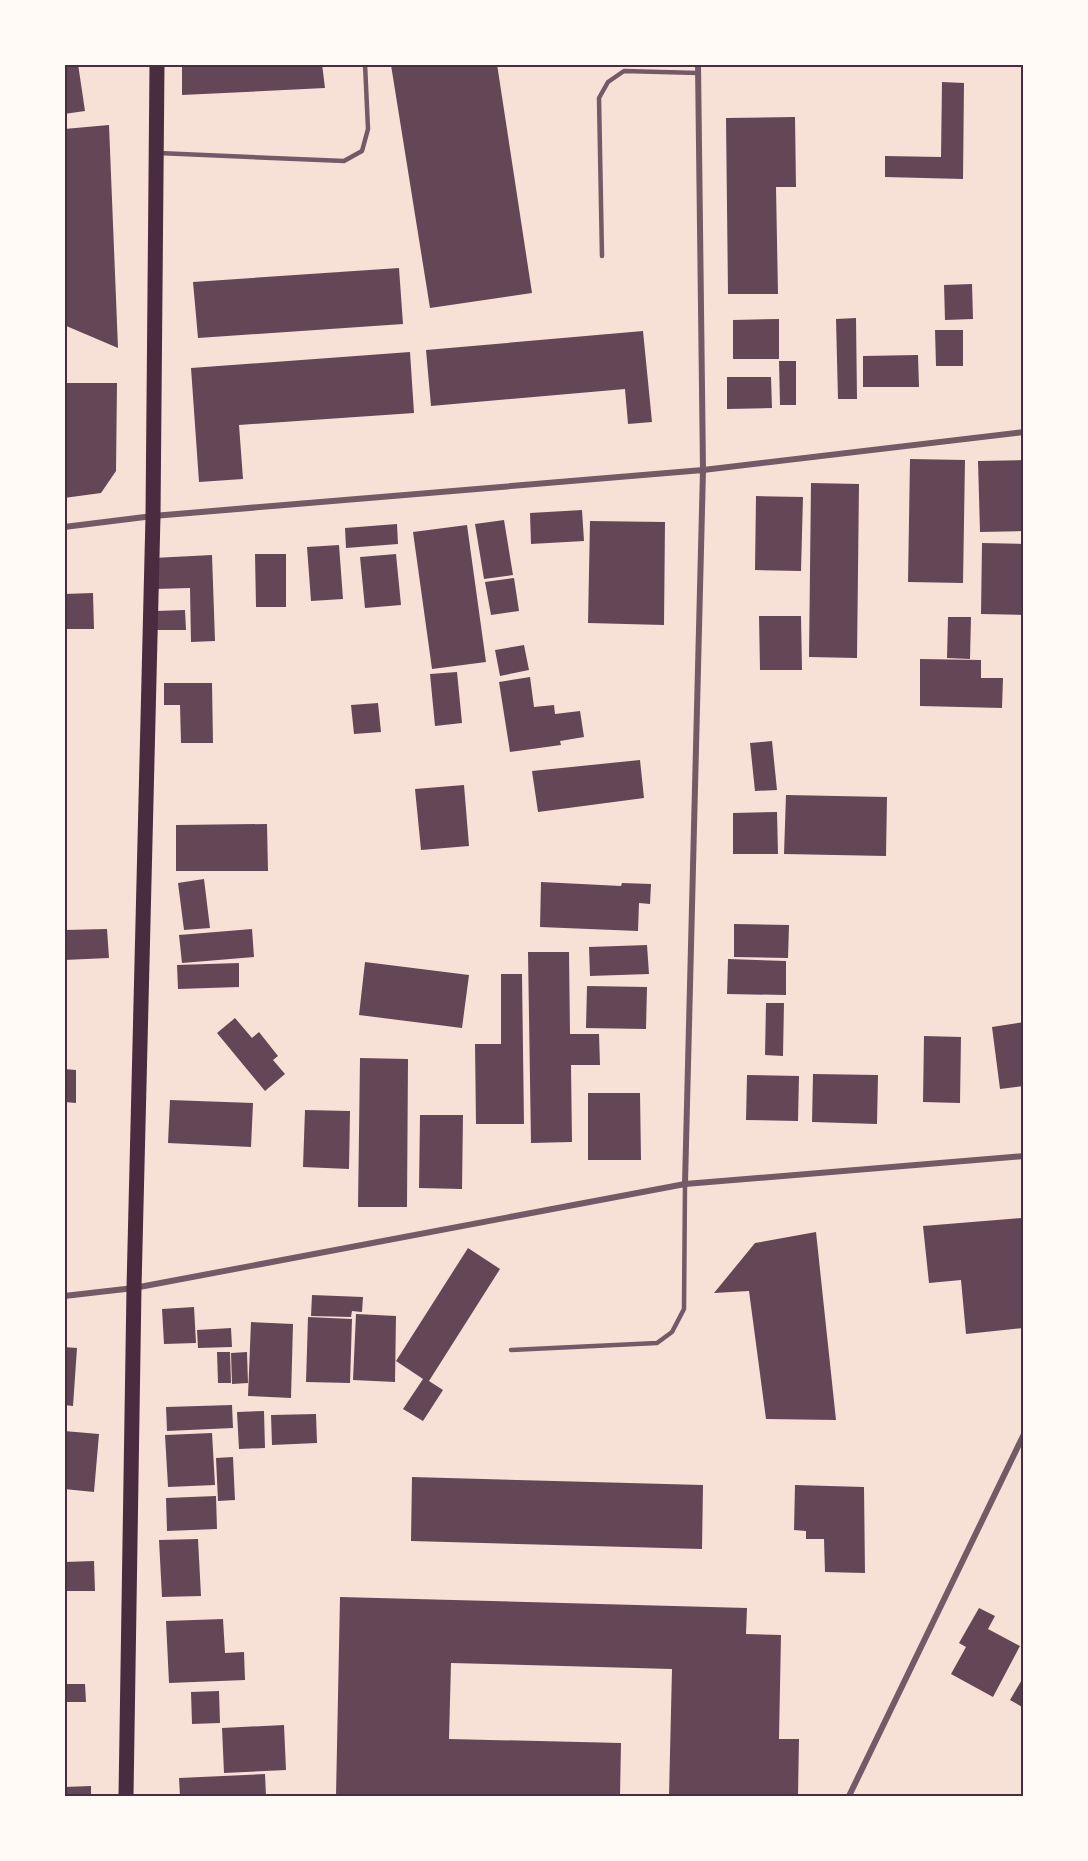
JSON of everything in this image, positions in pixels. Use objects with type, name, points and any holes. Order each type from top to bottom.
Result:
[{"type":"main road","points":[[126,1797],[134,1288],[153,516],[157,64]]},
{"type":"street","points":[[686,1184],[704,470],[698,64]]},
{"type":"street","points":[[64,527],[153,516],[704,470],[1023,432]]},
{"type":"street","points":[[64,1296],[134,1288],[686,1184],[1023,1156]]},
{"type":"street","points":[[849,1797],[1023,1434]]},
{"type":"lane","points":[[155,153],[344,160],[362,151],[368,129],[365,64]]},
{"type":"lane","points":[[602,256],[599,98],[608,82],[624,71],[698,73]]},
{"type":"lane","points":[[511,1350],[657,1343],[672,1332],[684,1309],[686,1184]]},
{"type":"building","points":[[64,64],[78,64],[85,111],[64,114]]},
{"type":"building","points":[[182,64],[322,64],[325,88],[182,95]]},
{"type":"building","points":[[497,64],[532,293],[430,308],[391,65]]},
{"type":"building","points":[[942,82],[964,83],[963,179],[885,177],[885,156],[941,157]]},
{"type":"building","points":[[795,117],[796,187],[776,187],[778,294],[728,294],[726,118]]},
{"type":"building","points":[[109,125],[118,348],[64,325],[64,129]]},
{"type":"building","points":[[399,268],[403,324],[198,338],[193,282]]},
{"type":"building","points":[[972,284],[973,319],[945,320],[944,285]]},
{"type":"building","points":[[856,318],[857,399],[838,399],[836,319]]},
{"type":"building","points":[[779,319],[779,359],[733,359],[733,320]]},
{"type":"building","points":[[935,330],[963,330],[963,366],[936,366]]},
{"type":"building","points":[[643,331],[652,422],[628,424],[625,389],[431,406],[426,350]]},
{"type":"building","points":[[410,352],[414,413],[239,425],[243,479],[199,482],[191,368]]},
{"type":"building","points":[[918,355],[919,387],[863,387],[863,356]]},
{"type":"building","points":[[779,361],[796,361],[796,405],[780,405]]},
{"type":"building","points":[[727,377],[771,377],[772,408],[727,409]]},
{"type":"building","points":[[64,383],[117,383],[116,471],[101,493],[64,498]]},
{"type":"building","points":[[910,459],[965,460],[963,583],[908,582]]},
{"type":"building","points":[[1024,460],[1024,531],[980,532],[978,461]]},
{"type":"building","points":[[811,483],[859,484],[857,658],[809,657]]},
{"type":"building","points":[[756,496],[803,497],[801,571],[755,570]]},
{"type":"building","points":[[582,510],[584,541],[531,544],[530,513]]},
{"type":"building","points":[[504,520],[513,575],[484,579],[475,524]]},
{"type":"building","points":[[590,521],[665,522],[664,625],[588,623]]},
{"type":"building","points":[[397,524],[398,544],[346,548],[345,528]]},
{"type":"building","points":[[467,525],[486,662],[432,669],[413,532]]},
{"type":"building","points":[[982,543],[1024,544],[1024,615],[981,614]]},
{"type":"building","points":[[339,545],[343,599],[311,601],[307,547]]},
{"type":"building","points":[[255,554],[286,554],[286,607],[256,607]]},
{"type":"building","points":[[396,554],[401,605],[365,608],[360,557]]},
{"type":"building","points":[[212,555],[215,641],[191,642],[190,588],[155,589],[153,558]]},
{"type":"building","points":[[514,578],[519,611],[491,615],[485,582]]},
{"type":"building","points":[[93,593],[94,629],[64,629],[64,594]]},
{"type":"building","points":[[185,610],[186,630],[155,630],[155,611]]},
{"type":"building","points":[[759,616],[801,616],[802,670],[760,670]]},
{"type":"building","points":[[948,617],[971,617],[970,659],[947,658]]},
{"type":"building","points":[[524,645],[529,670],[500,676],[495,650]]},
{"type":"building","points":[[920,659],[981,660],[981,678],[1003,678],[1002,708],[920,706]]},
{"type":"building","points":[[457,672],[462,723],[435,726],[430,674]]},
{"type":"building","points":[[530,677],[534,707],[554,705],[555,714],[580,711],[584,737],[560,741],[561,745],[510,752],[499,682]]},
{"type":"building","points":[[164,683],[212,683],[213,743],[181,743],[180,705],[164,705]]},
{"type":"building","points":[[378,703],[381,732],[354,734],[351,705]]},
{"type":"building","points":[[772,741],[777,790],[755,791],[750,743]]},
{"type":"building","points":[[640,760],[644,798],[538,812],[532,771]]},
{"type":"building","points":[[464,785],[469,846],[421,850],[415,789]]},
{"type":"building","points":[[786,795],[887,797],[886,856],[784,854]]},
{"type":"building","points":[[777,812],[778,854],[733,854],[733,813]]},
{"type":"building","points":[[267,824],[268,871],[176,871],[176,825]]},
{"type":"building","points":[[204,879],[210,928],[184,930],[178,883]]},
{"type":"building","points":[[541,882],[621,886],[622,883],[651,884],[650,904],[639,903],[638,931],[540,927]]},
{"type":"building","points":[[734,924],[789,925],[788,958],[734,957]]},
{"type":"building","points":[[107,929],[109,958],[64,960],[64,930]]},
{"type":"building","points":[[252,929],[254,957],[182,963],[179,935]]},
{"type":"building","points":[[647,945],[649,974],[590,976],[589,947]]},
{"type":"building","points":[[528,952],[569,952],[570,1034],[599,1034],[600,1065],[571,1065],[572,1142],[531,1143]]},
{"type":"building","points":[[728,959],[786,961],[786,995],[727,994]]},
{"type":"building","points":[[365,962],[469,975],[462,1028],[359,1015]]},
{"type":"building","points":[[239,963],[239,987],[178,989],[177,965]]},
{"type":"building","points":[[501,974],[522,974],[524,1124],[476,1124],[475,1044],[501,1044]]},
{"type":"building","points":[[587,986],[647,987],[646,1029],[586,1028]]},
{"type":"building","points":[[766,1003],[784,1003],[783,1056],[765,1055]]},
{"type":"building","points":[[235,1018],[252,1038],[259,1032],[278,1056],[273,1060],[285,1074],[265,1091],[217,1033]]},
{"type":"building","points":[[1024,1022],[1024,1086],[1000,1089],[992,1027]]},
{"type":"building","points":[[924,1036],[961,1037],[960,1103],[923,1102]]},
{"type":"building","points":[[360,1058],[408,1059],[407,1207],[358,1207]]},
{"type":"building","points":[[64,1069],[76,1070],[76,1103],[64,1102]]},
{"type":"building","points":[[813,1074],[878,1075],[877,1124],[812,1122]]},
{"type":"building","points":[[747,1075],[799,1076],[798,1121],[746,1120]]},
{"type":"building","points":[[588,1093],[640,1093],[641,1160],[588,1160]]},
{"type":"building","points":[[170,1100],[253,1103],[251,1147],[168,1143]]},
{"type":"building","points":[[305,1110],[350,1111],[349,1169],[303,1167]]},
{"type":"building","points":[[420,1115],[463,1115],[462,1189],[419,1188]]},
{"type":"building","points":[[1022,1218],[1024,1328],[966,1334],[961,1280],[929,1283],[923,1226]]},
{"type":"building","points":[[816,1232],[836,1420],[766,1419],[749,1291],[714,1293],[755,1243]]},
{"type":"building","points":[[468,1248],[500,1269],[429,1381],[443,1390],[423,1421],[403,1409],[423,1379],[396,1361]]},
{"type":"building","points":[[312,1295],[363,1297],[362,1312],[352,1311],[351,1317],[311,1316]]},
{"type":"building","points":[[194,1307],[196,1343],[164,1344],[162,1309]]},
{"type":"building","points":[[356,1314],[396,1316],[395,1382],[353,1380]]},
{"type":"building","points":[[308,1317],[352,1319],[350,1383],[306,1382]]},
{"type":"building","points":[[251,1322],[293,1324],[291,1398],[248,1396]]},
{"type":"building","points":[[231,1328],[232,1347],[198,1348],[197,1330]]},
{"type":"building","points":[[64,1347],[77,1348],[73,1406],[64,1405]]},
{"type":"building","points":[[217,1352],[230,1352],[231,1383],[218,1383]]},
{"type":"building","points":[[247,1352],[248,1383],[232,1384],[231,1353]]},
{"type":"building","points":[[232,1405],[233,1428],[167,1431],[166,1407]]},
{"type":"building","points":[[264,1411],[265,1448],[239,1449],[237,1412]]},
{"type":"building","points":[[316,1414],[317,1443],[272,1445],[271,1415]]},
{"type":"building","points":[[64,1431],[99,1434],[94,1492],[64,1489]]},
{"type":"building","points":[[212,1433],[215,1485],[168,1487],[165,1435]]},
{"type":"building","points":[[233,1457],[235,1500],[218,1501],[216,1458]]},
{"type":"building","points":[[412,1477],[703,1485],[702,1549],[411,1541]]},
{"type":"building","points":[[795,1485],[864,1487],[865,1573],[825,1572],[824,1539],[806,1539],[806,1531],[794,1530]]},
{"type":"building","points":[[216,1496],[217,1529],[167,1531],[166,1498]]},
{"type":"building","points":[[198,1539],[201,1596],[162,1597],[159,1540]]},
{"type":"building","points":[[94,1561],[95,1591],[64,1591],[64,1562]]},
{"type":"building","points":[[340,1597],[747,1608],[746,1634],[781,1635],[779,1739],[799,1739],[798,1796],[669,1796],[672,1669],[451,1663],[449,1739],[621,1743],[620,1796],[336,1796]]},
{"type":"building","points":[[979,1608],[995,1616],[988,1629],[1020,1646],[993,1697],[951,1674],[966,1647],[959,1643]]},
{"type":"building","points":[[223,1619],[225,1653],[244,1652],[245,1680],[169,1683],[166,1621]]},
{"type":"building","points":[[1024,1676],[1024,1708],[1010,1700]]},
{"type":"building","points":[[64,1684],[85,1684],[86,1702],[64,1702]]},
{"type":"building","points":[[219,1691],[220,1723],[192,1724],[191,1692]]},
{"type":"building","points":[[284,1725],[286,1770],[224,1773],[222,1728]]},
{"type":"building","points":[[265,1774],[266,1796],[180,1796],[179,1778]]},
{"type":"building","points":[[91,1786],[91,1796],[64,1796],[64,1787]]}]
